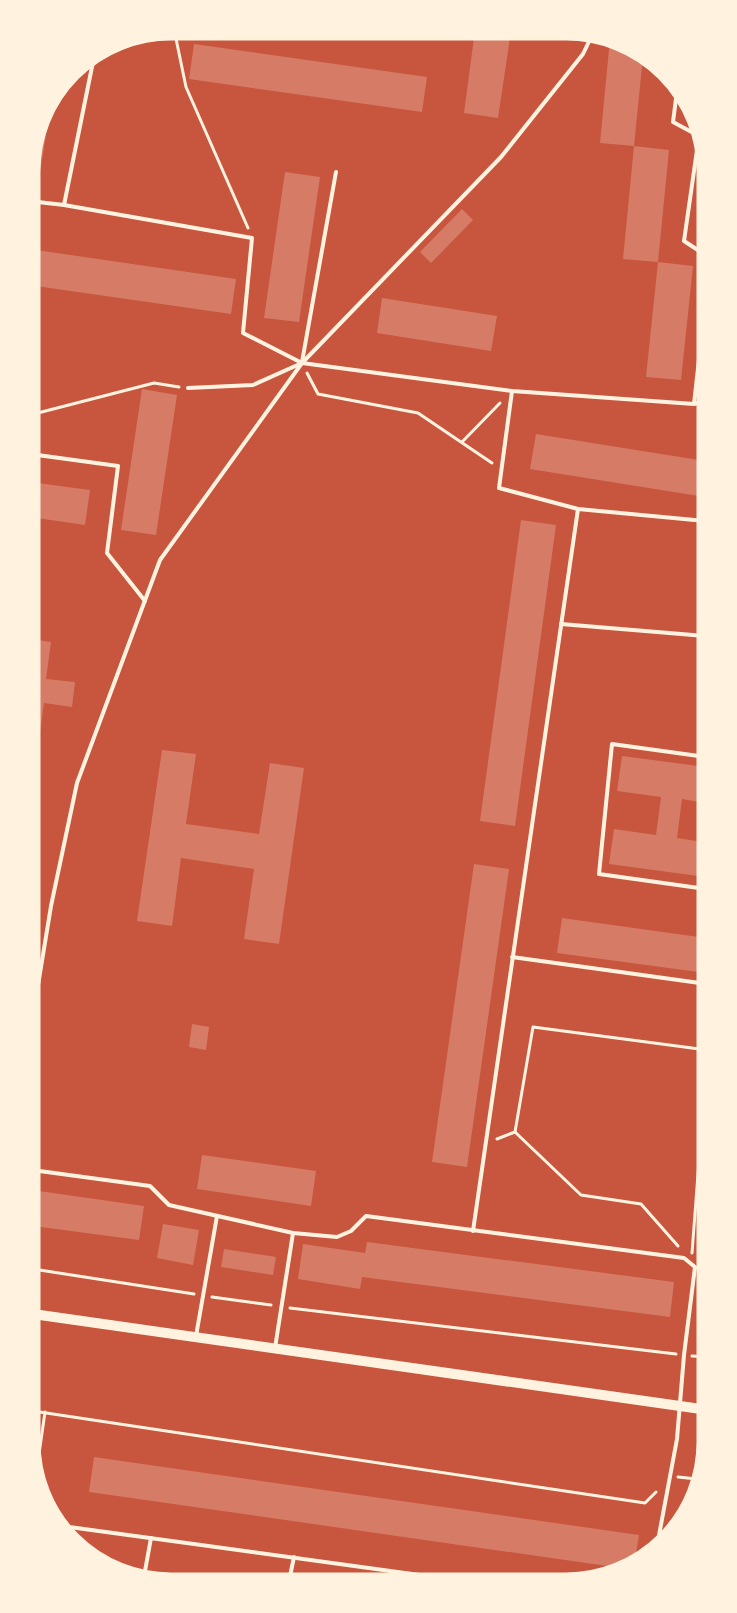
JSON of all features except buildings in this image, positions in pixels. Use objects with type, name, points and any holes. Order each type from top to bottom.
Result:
[{"type":"main road","points":[[39,1315],[698,1409]]},
{"type":"lane","points":[[39,979],[51,906],[77,783],[160,560],[302,363],[501,157],[583,54],[589,41]]},
{"type":"lane","points":[[64,205],[92,66]]},
{"type":"lane","points":[[676,98],[673,122],[692,132]]},
{"type":"lane","points":[[697,152],[684,241],[698,250]]},
{"type":"lane","points":[[302,363],[336,172]]},
{"type":"lane","points":[[39,202],[252,238],[243,333],[302,363],[512,391],[698,403]]},
{"type":"lane","points":[[188,388],[253,385],[302,363]]},
{"type":"lane","points":[[694,404],[698,368]]},
{"type":"lane","points":[[512,391],[499,488],[578,509],[698,520]]},
{"type":"lane","points":[[39,455],[118,466],[107,553],[145,601]]},
{"type":"lane","points":[[473,1231],[578,509]]},
{"type":"lane","points":[[561,624],[698,635]]},
{"type":"lane","points":[[698,756],[612,744],[599,874],[698,888]]},
{"type":"lane","points":[[512,957],[698,983]]},
{"type":"lane","points":[[39,1171],[150,1186],[169,1205],[293,1233],[337,1237],[351,1231],[366,1216],[684,1258],[691,1261],[696,1267],[678,1406],[672,1477],[663,1505],[659,1535]]},
{"type":"lane","points":[[196,1338],[217,1216]]},
{"type":"lane","points":[[275,1348],[293,1233]]},
{"type":"lane","points":[[71,1527],[414,1574]]},
{"type":"lane","points":[[145,1571],[151,1538]]},
{"type":"lane","points":[[290,1574],[294,1557]]},
{"type":"path","points":[[176,39],[186,87],[252,238]]},
{"type":"path","points":[[302,363],[318,394],[418,413],[502,469]]},
{"type":"path","points":[[39,413],[154,382],[188,388]]},
{"type":"path","points":[[462,442],[512,391]]},
{"type":"path","points":[[515,1132],[533,1028],[698,1049]]},
{"type":"path","points":[[486,1143],[515,1132]]},
{"type":"path","points":[[515,1132],[581,1195],[641,1204],[691,1261]]},
{"type":"path","points":[[691,1261],[698,1171]]},
{"type":"path","points":[[39,1270],[281,1307],[698,1356]]},
{"type":"path","points":[[39,1412],[645,1503],[672,1477],[693,1479]]},
{"type":"path","points":[[40,1450],[45,1412]]}]
